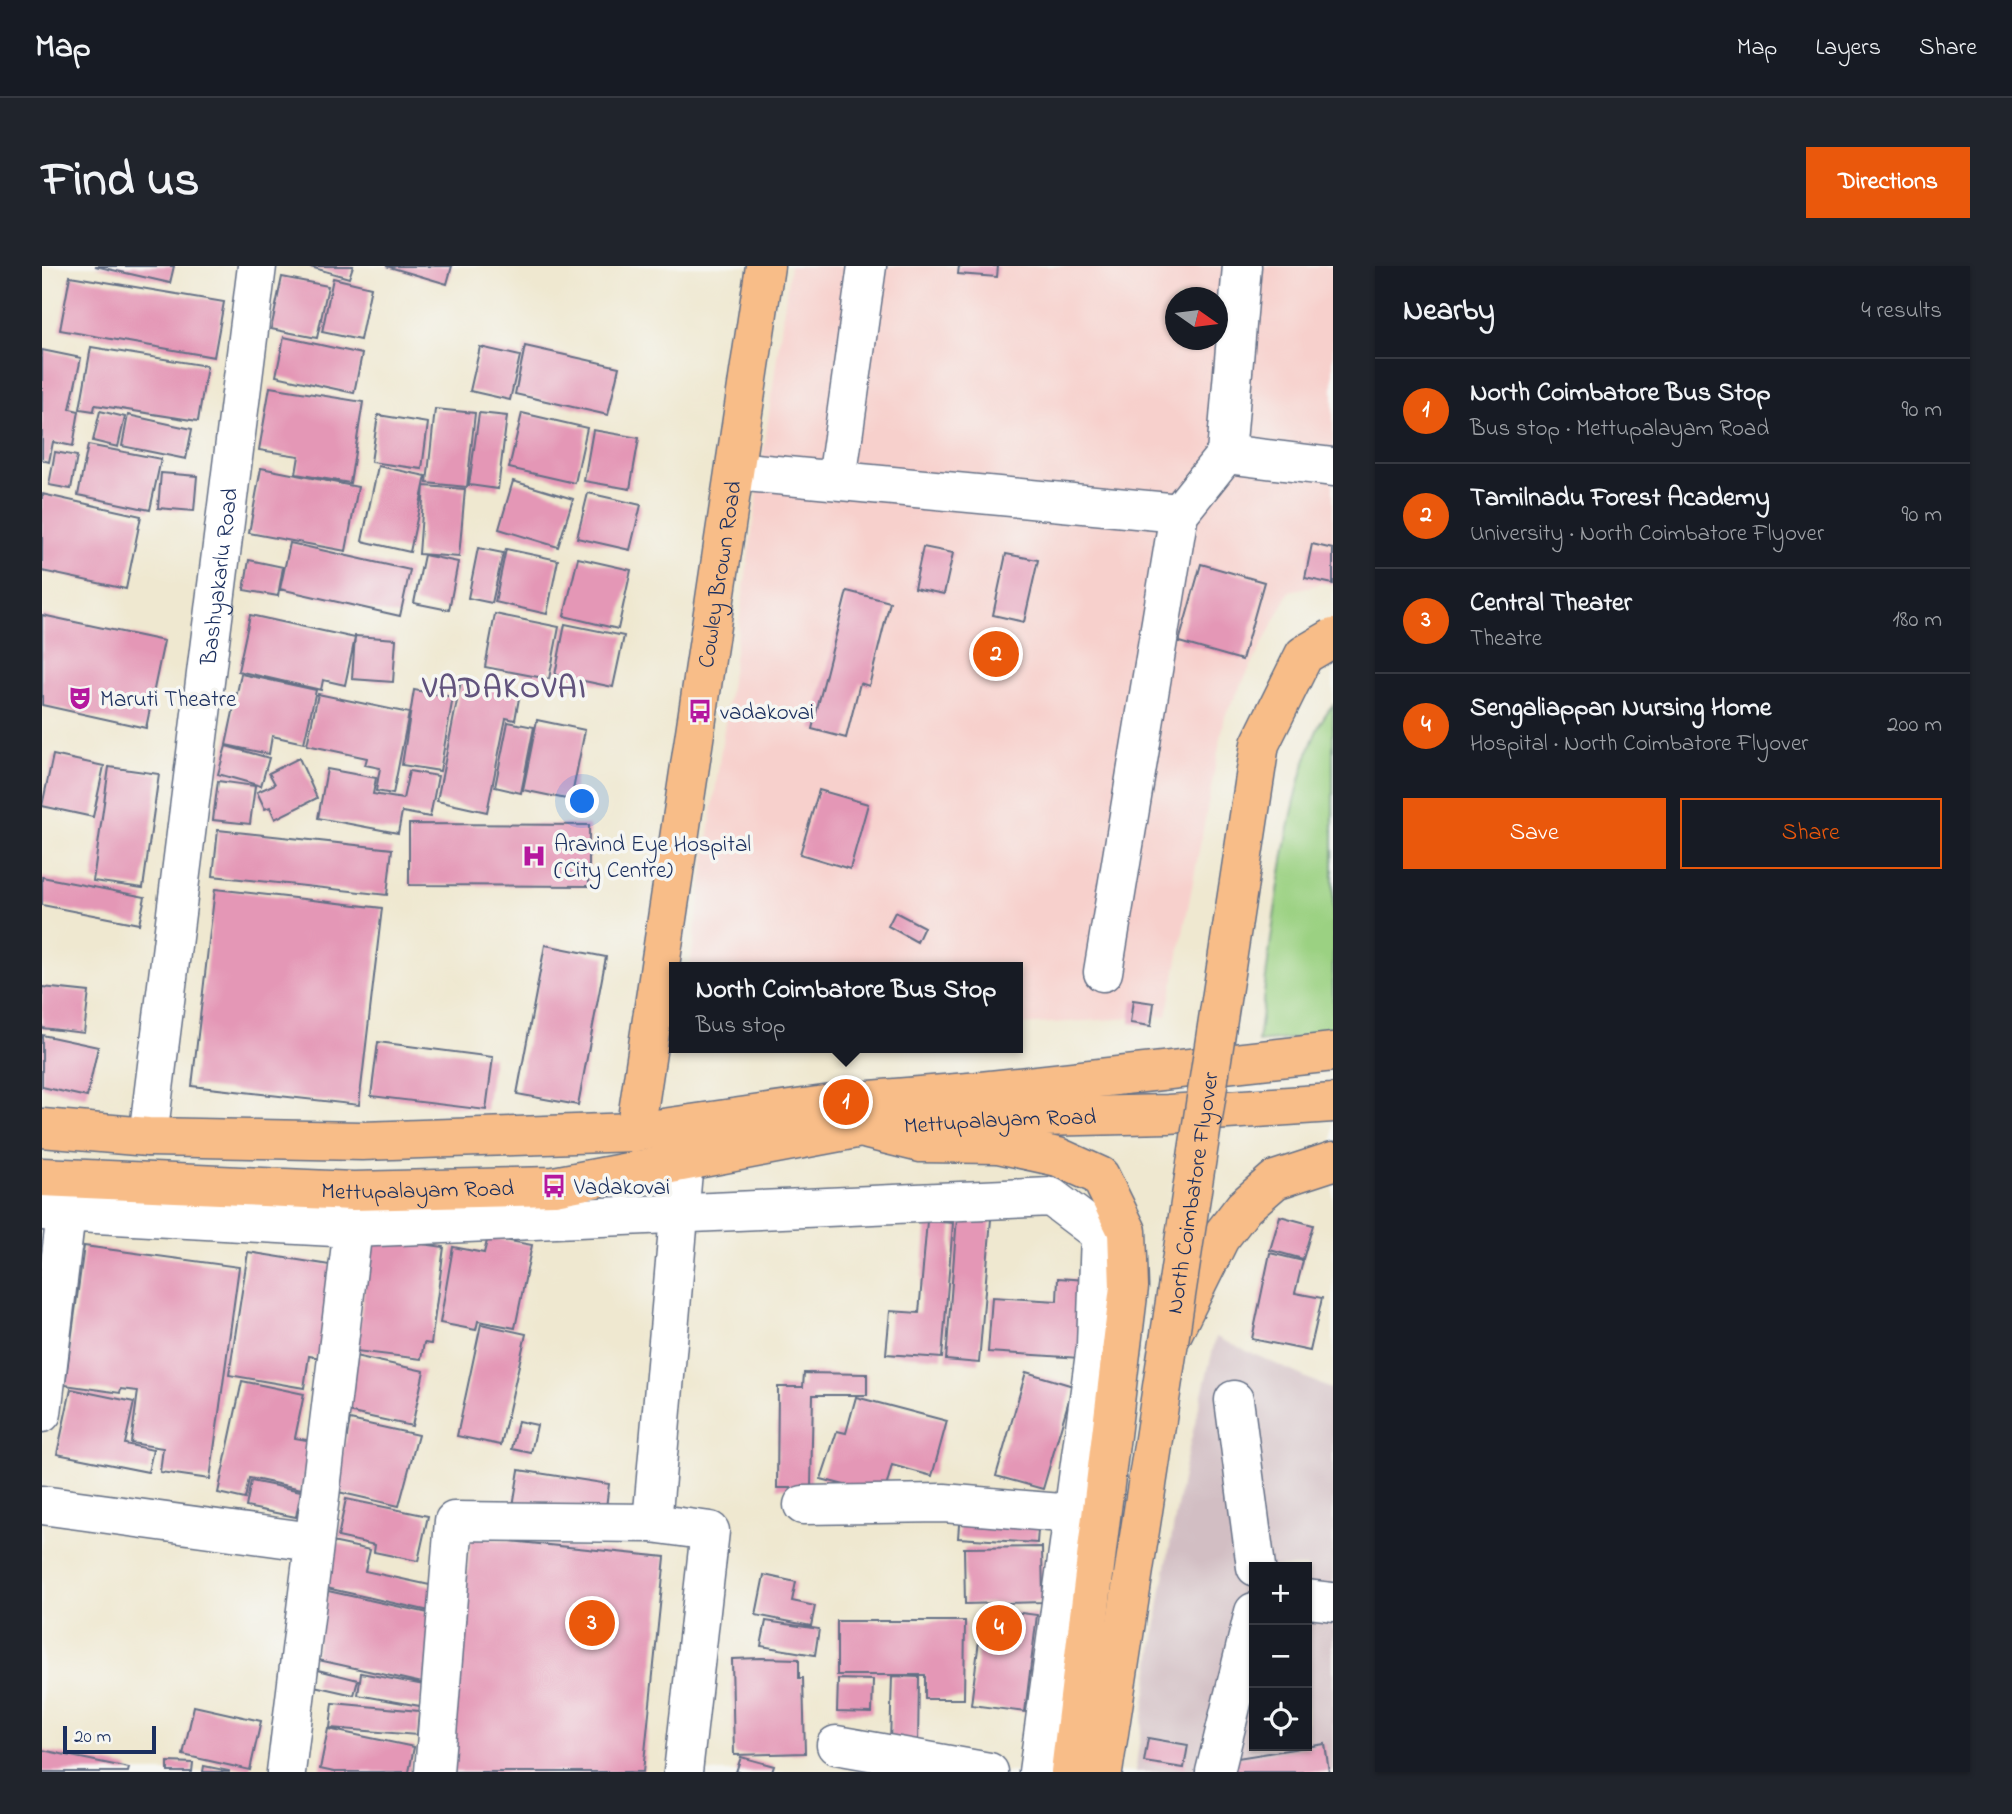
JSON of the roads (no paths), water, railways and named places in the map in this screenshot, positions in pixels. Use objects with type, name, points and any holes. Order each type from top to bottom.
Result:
[{"type":"main road","name":"Cowley Brown Road","points":[[635,1132],[765,266]]},
{"type":"main road","name":"North Coimbatore Flyover","points":[[1103,1772],[1260,744],[1304,655],[1333,638]]},
{"type":"main road","name":"Mettupalayam Road","points":[[42,1128],[148,1137],[362,1141],[635,1132],[846,1102],[1333,1052]]},
{"type":"main road","name":"Mettupalayam Road","points":[[55,1195],[554,1186],[861,1128],[1002,1118],[1168,1114],[1333,1103]]},
{"type":"main road","points":[[861,1128],[921,1143],[998,1144],[1058,1157],[1100,1176],[1127,1231],[1129,1287],[1070,1772]]},
{"type":"main road","points":[[1169,1341],[1220,1238],[1244,1207],[1275,1180],[1333,1161]]},
{"type":"street","name":"Bashyakarlu Road","points":[[148,1137],[257,266]]},
{"type":"street","points":[[837,480],[867,266]]},
{"type":"street","points":[[1103,972],[1179,513],[1226,454],[1242,266]]},
{"type":"street","points":[[1226,454],[1333,467]]},
{"type":"street","points":[[735,471],[1179,513]]},
{"type":"street","points":[[652,1523],[684,1160]]},
{"type":"street","points":[[286,1772],[353,1228],[353,1191]]},
{"type":"street","points":[[42,1413],[55,1195],[353,1228],[1051,1197],[1100,1234],[1096,1346],[1038,1772]]},
{"type":"street","points":[[1234,1400],[1255,1562]]},
{"type":"street","points":[[803,1505],[944,1503],[1073,1514]]},
{"type":"street","points":[[42,1505],[313,1542]]},
{"type":"street","points":[[434,1772],[454,1521],[652,1523],[710,1531],[683,1772]]},
{"type":"street","points":[[1312,1600],[1333,1602]]},
{"type":"street","points":[[1215,1772],[1251,1625]]},
{"type":"street","points":[[836,1745],[989,1772]]},
{"type":"place","name":"Tamilnadu Forest Academy","points":[[996,654]]},
{"type":"place","name":"Maruti Theatre","points":[[80,698]]},
{"type":"place","name":"vadakovai","points":[[700,711]]},
{"type":"place","name":"Aravind Eye Hospital (City Centre)","points":[[534,856]]},
{"type":"place","name":"North Coimbatore Bus Stop","points":[[846,1102]]},
{"type":"place","name":"Vadakovai","points":[[554,1186]]},
{"type":"place","name":"Central Theater","points":[[592,1623]]},
{"type":"place","name":"Sengaliappan Nursing Home","points":[[999,1628]]},
{"type":"district","name":"VADAKOVAI","points":[[505,687]]}]
